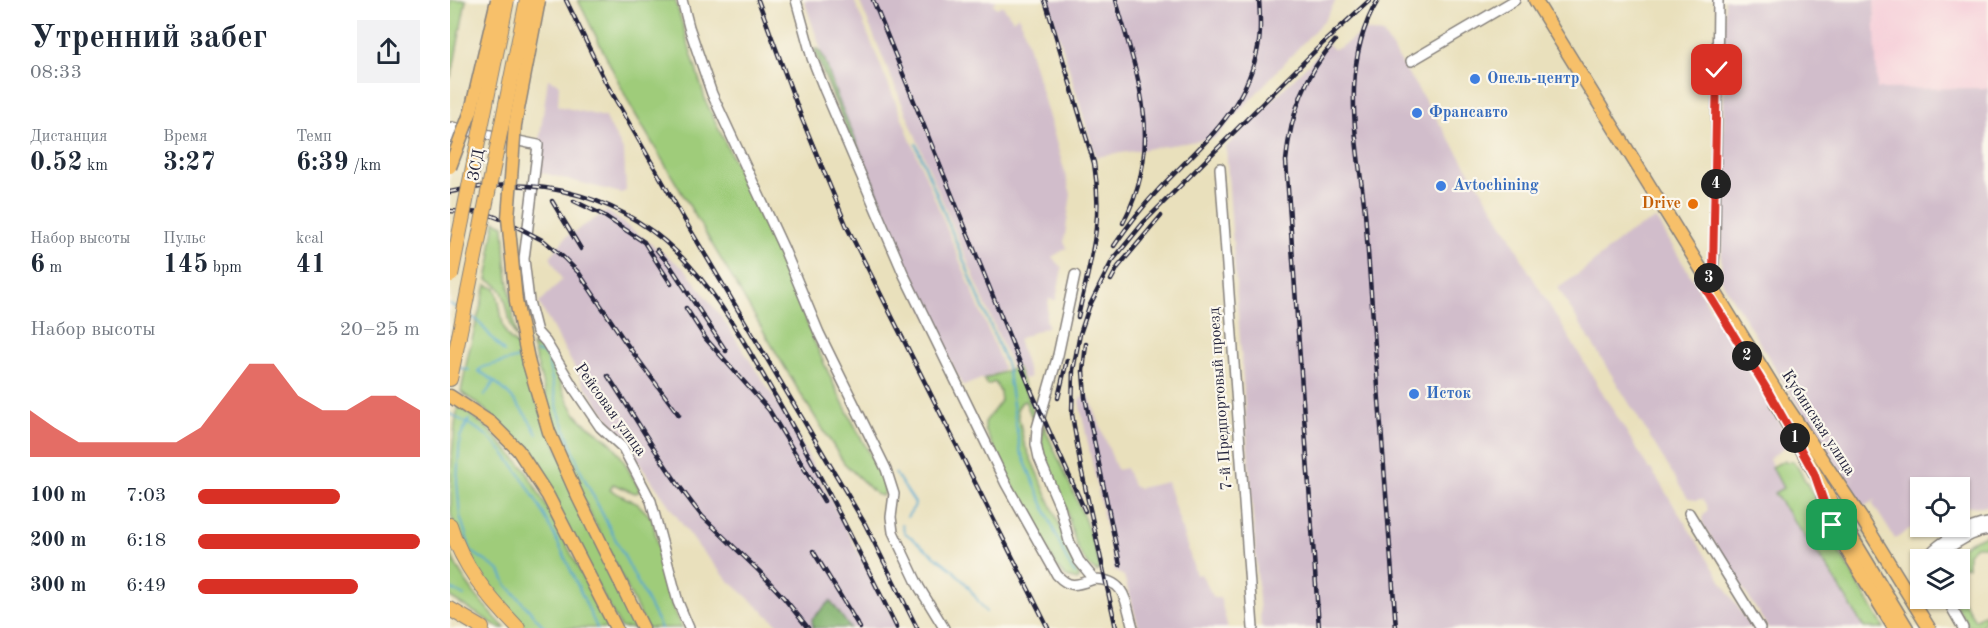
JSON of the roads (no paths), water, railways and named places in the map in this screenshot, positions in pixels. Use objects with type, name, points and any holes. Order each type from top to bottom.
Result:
[{"type":"highway","name":"ЗСД","points":[[450,278],[507,0]]},
{"type":"highway","name":"ЗСД","points":[[450,379],[527,0]]},
{"type":"highway","points":[[450,525],[463,558],[477,581],[518,628]]},
{"type":"highway","points":[[450,609],[482,628]]},
{"type":"main road","points":[[450,167],[471,111],[496,0]]},
{"type":"main road","points":[[539,0],[515,125],[508,218],[516,301],[529,364],[549,432],[582,506],[643,628]]},
{"type":"main road","name":"Кубинская улица","points":[[1527,0],[1705,281],[1862,519],[1929,628]]},
{"type":"main road","name":"Кубинская улица","points":[[1535,0],[1705,281],[1814,473],[1907,628]]},
{"type":"main road","points":[[450,396],[491,423],[518,450],[552,504],[616,627]]},
{"type":"main road","points":[[1814,473],[1832,525],[1894,628]]},
{"type":"street","points":[[682,0],[688,27],[712,94],[784,249],[819,333],[886,469],[894,494],[891,517],[893,532],[920,587],[944,628]]},
{"type":"street","points":[[796,0],[816,69],[869,195],[933,338],[1006,484],[1057,575],[1065,583],[1072,585],[1094,579],[1105,579],[1116,583],[1123,594],[1134,628]]},
{"type":"street","points":[[1411,61],[1515,0]]},
{"type":"street","points":[[1705,281],[1713,271],[1715,244],[1718,0]]},
{"type":"street","name":"Рейсовая улица","points":[[450,137],[452,128],[538,145],[531,214],[525,245],[526,280],[537,332],[546,342],[600,427],[623,448],[651,501],[678,602],[689,628]]},
{"type":"street","name":"7-й Предпортовый проезд","points":[[1220,168],[1253,628]]},
{"type":"street","points":[[1075,275],[1036,444],[1039,458],[1060,507],[1069,541],[1079,561],[1094,579]]},
{"type":"street","points":[[1689,513],[1760,628]]},
{"type":"street","points":[[1934,549],[1973,526],[1988,523]]},
{"type":"street","points":[[1945,549],[1970,534],[1988,530]]},
{"type":"street","points":[[1952,609],[1963,628]]},
{"type":"waterway","points":[[916,144],[1007,366],[1020,450],[1068,563],[1075,574]]},
{"type":"waterway","points":[[450,304],[458,309]]},
{"type":"waterway","points":[[468,315],[477,320],[504,352]]},
{"type":"waterway","points":[[536,352],[543,353],[548,360],[558,410],[582,474],[661,628]]},
{"type":"waterway","points":[[478,371],[483,367],[523,357]]},
{"type":"waterway","points":[[457,367],[469,370]]},
{"type":"waterway","points":[[478,371],[512,398],[537,434]]},
{"type":"waterway","points":[[484,396],[494,382]]},
{"type":"waterway","points":[[450,414],[486,435],[504,453],[520,475],[549,525],[597,628]]},
{"type":"waterway","points":[[469,420],[460,437],[457,481],[460,516],[471,551],[500,571],[506,584],[545,628]]},
{"type":"waterway","points":[[895,473],[915,503],[907,517]]},
{"type":"waterway","points":[[902,524],[904,532],[953,570],[986,612]]},
{"type":"waterway","points":[[450,588],[464,596]]},
{"type":"railway","points":[[566,0],[606,83],[865,524],[917,628]]},
{"type":"railway","points":[[758,0],[802,119],[847,227],[1048,628]]},
{"type":"railway","points":[[873,0],[1033,395],[1085,511]]},
{"type":"railway","points":[[1045,0],[1094,163],[1097,185],[1094,241],[1078,317]]},
{"type":"railway","points":[[1116,0],[1139,84],[1144,111],[1145,138],[1143,165],[1136,193],[1123,223]]},
{"type":"railway","points":[[1114,246],[1130,223],[1160,188],[1208,139],[1234,106],[1245,87],[1259,42],[1259,0]]},
{"type":"railway","points":[[1116,628],[1081,468],[1072,414],[1073,370],[1080,334],[1089,307],[1112,261],[1144,222],[1323,43],[1370,0]]},
{"type":"railway","points":[[1378,0],[1366,25],[1358,51],[1354,104],[1365,212],[1396,628]]},
{"type":"railway","points":[[1319,628],[1286,161],[1295,112],[1307,82],[1315,67],[1335,41]]},
{"type":"railway","points":[[450,192],[516,185],[549,188],[611,207],[666,242],[703,281],[747,347],[824,484],[897,628]]},
{"type":"railway","points":[[552,201],[581,249]]},
{"type":"railway","points":[[574,201],[603,215],[644,242],[671,284]]},
{"type":"railway","points":[[450,211],[485,213],[506,221],[544,241],[564,258],[579,273],[626,343],[679,415]]},
{"type":"railway","points":[[1111,280],[1118,267],[1161,216]]},
{"type":"railway","points":[[657,250],[669,264],[726,351]]},
{"type":"railway","points":[[686,308],[706,339],[769,410],[824,501]]},
{"type":"railway","points":[[1086,344],[1083,371],[1085,397],[1120,565]]},
{"type":"railway","points":[[1058,398],[1067,360]]},
{"type":"railway","points":[[608,376],[689,500],[702,516],[759,571],[808,628]]},
{"type":"railway","points":[[813,551],[860,628]]},
{"type":"place","name":"Опель-центр","points":[[1475,79]]},
{"type":"place","name":"Франсавто","points":[[1417,113]]},
{"type":"place","name":"Avtochining","points":[[1441,186]]},
{"type":"place","name":"Drive","points":[[1693,204]]},
{"type":"place","name":"Исток","points":[[1414,394]]}]
